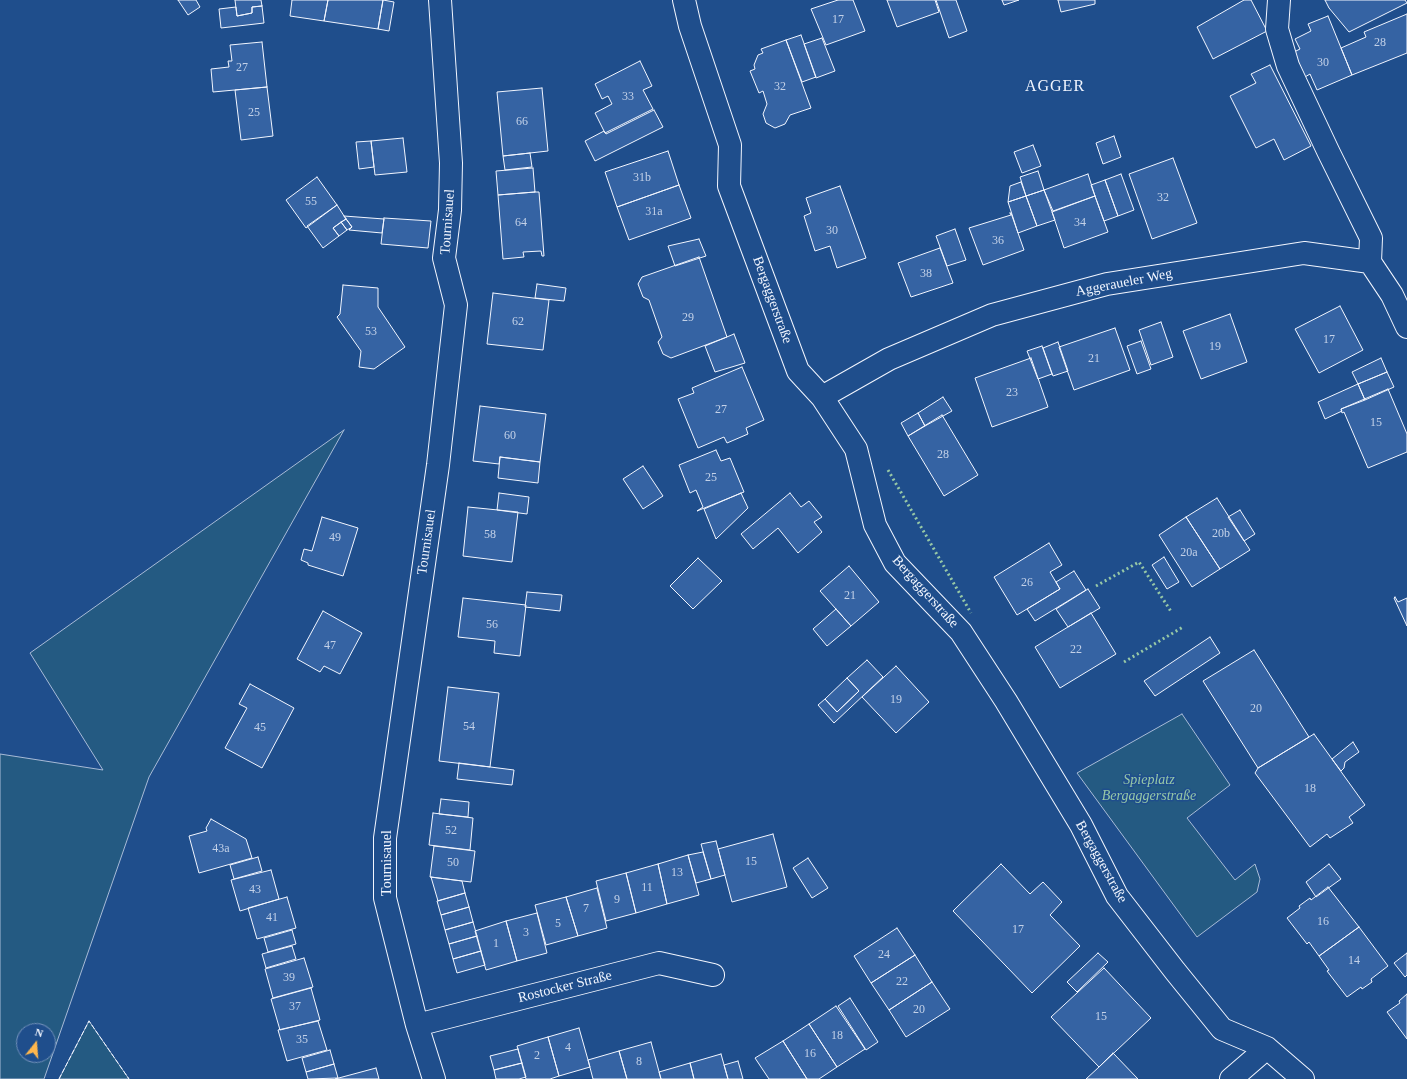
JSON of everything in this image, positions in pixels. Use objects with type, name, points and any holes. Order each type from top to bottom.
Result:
[{"type":"street","name":"Tournisauel","points":[[434,1079],[417,1025],[385,898],[385,838],[438,465],[456,304],[444,258],[450,210],[451,163],[440,0]]},
{"type":"street","name":"Bergaggerstraße","points":[[684,0],[690,26],[730,145],[729,186],[798,370],[822,398],[856,449],[874,525],[895,563],[961,632],[1006,701],[1081,825],[1117,896],[1222,1029],[1267,1048],[1303,1079]]},
{"type":"street","points":[[1279,0],[1277,29],[1288,66],[1334,165],[1371,238],[1370,262],[1392,294],[1407,327]]},
{"type":"street","name":"Aggeraueler Weg","points":[[822,398],[889,359],[992,315],[1107,284],[1304,253],[1370,262]]},
{"type":"street","name":"Rostocker Straße","points":[[417,1025],[660,963],[713,975]]},
{"type":"street","points":[[1231,1079],[1267,1048]]},
{"type":"green space","points":[[344,430],[149,777],[56,1044],[56,1023],[16,1023],[16,1063],[50,1063],[44,1079],[0,1079],[0,754],[103,770],[30,653]]},
{"type":"green space","name":"Spieplatz Bergaggerstraße","points":[[1182,714],[1230,785],[1187,818],[1235,880],[1255,864],[1260,879],[1257,892],[1197,937],[1077,773]]},
{"type":"green space","points":[[89,1021],[129,1079],[59,1079]]},
{"type":"building","points":[[178,0],[196,0],[200,7],[188,15]]},
{"type":"building","points":[[235,0],[261,0],[262,6],[252,7],[252,13],[237,16]]},
{"type":"building","points":[[292,0],[328,0],[324,21],[290,16]]},
{"type":"building","points":[[328,0],[383,0],[378,29],[324,21]]},
{"type":"building","points":[[383,0],[394,2],[389,31],[378,29]]},
{"type":"building","points":[[838,0],[853,0],[865,31],[826,45],[811,9]]},
{"type":"building","points":[[887,0],[935,0],[939,12],[897,27]]},
{"type":"building","points":[[936,0],[956,0],[967,31],[949,38]]},
{"type":"building","points":[[1002,0],[1019,0],[1004,5]]},
{"type":"building","points":[[1058,0],[1095,0],[1095,4],[1061,12]]},
{"type":"building","points":[[1244,0],[1251,0],[1267,31],[1213,59],[1197,27]]},
{"type":"building","points":[[1325,0],[1405,0],[1407,3],[1349,32],[1329,8]]},
{"type":"building","points":[[262,6],[264,23],[221,28],[219,9],[236,7],[237,16],[252,13],[252,7]]},
{"type":"building","points":[[1407,14],[1407,53],[1352,75],[1341,48],[1366,37],[1364,32]]},
{"type":"building","points":[[1328,16],[1352,75],[1317,90],[1310,74],[1305,77],[1294,52],[1300,49],[1295,39],[1311,31],[1308,24]]},
{"type":"building","points":[[801,35],[816,77],[802,82],[786,40]]},
{"type":"building","points":[[822,38],[835,71],[816,78],[804,44]]},
{"type":"building","points":[[786,40],[811,108],[790,115],[785,124],[775,128],[766,123],[763,114],[767,104],[763,91],[759,93],[750,71],[755,69],[754,65],[758,55],[763,53],[761,49]]},
{"type":"building","points":[[262,42],[267,87],[213,92],[211,69],[229,67],[228,61],[232,61],[230,45]]},
{"type":"building","points":[[640,61],[652,86],[643,90],[653,109],[605,133],[595,113],[612,104],[608,96],[602,99],[595,84]]},
{"type":"building","points":[[1270,65],[1311,146],[1284,160],[1274,139],[1256,148],[1230,96],[1256,83],[1251,74]]},
{"type":"building","points":[[267,87],[273,136],[241,140],[235,90]]},
{"type":"building","points":[[542,88],[548,151],[503,156],[497,92]]},
{"type":"building","points":[[654,110],[663,127],[595,161],[585,141],[604,131],[606,134]]},
{"type":"building","points":[[1114,136],[1121,157],[1103,164],[1096,143]]},
{"type":"building","points":[[403,138],[407,172],[375,175],[371,141]]},
{"type":"building","points":[[371,141],[374,167],[359,169],[356,142]]},
{"type":"building","points":[[1033,145],[1041,166],[1022,173],[1014,152]]},
{"type":"building","points":[[668,151],[679,185],[617,207],[605,172]]},
{"type":"building","points":[[530,153],[532,167],[505,170],[503,156]]},
{"type":"building","points":[[1173,158],[1197,223],[1152,239],[1129,174]]},
{"type":"building","points":[[533,168],[535,192],[498,195],[496,171]]},
{"type":"building","points":[[1038,171],[1044,190],[1026,196],[1020,177]]},
{"type":"building","points":[[1088,174],[1095,196],[1053,211],[1044,190]]},
{"type":"building","points":[[1121,174],[1134,210],[1118,216],[1105,180]]},
{"type":"building","points":[[317,177],[337,205],[306,228],[286,200]]},
{"type":"building","points":[[1105,180],[1118,216],[1104,221],[1091,185]]},
{"type":"building","points":[[1021,182],[1026,196],[1008,202],[1010,186]]},
{"type":"building","points":[[679,185],[691,218],[629,240],[617,207]]},
{"type":"building","points":[[840,186],[866,258],[837,268],[830,246],[815,251],[804,216],[811,213],[806,198]]},
{"type":"building","points":[[1044,190],[1055,220],[1037,226],[1026,196]]},
{"type":"building","points":[[539,192],[544,256],[542,256],[541,251],[523,252],[524,257],[503,259],[498,195]]},
{"type":"building","points":[[1026,196],[1037,226],[1018,233],[1008,202]]},
{"type":"building","points":[[1095,196],[1108,232],[1064,248],[1052,212]]},
{"type":"building","points":[[337,205],[346,219],[333,228],[339,236],[323,248],[307,226]]},
{"type":"building","points":[[1011,213],[1024,250],[983,265],[969,228],[1011,215]]},
{"type":"building","points":[[344,216],[384,219],[382,233],[349,230],[352,227]]},
{"type":"building","points":[[384,218],[431,221],[428,248],[381,244]]},
{"type":"building","points":[[346,219],[352,227],[347,230],[341,222]]},
{"type":"building","points":[[341,222],[347,230],[339,236],[333,228]]},
{"type":"building","points":[[955,229],[966,260],[947,266],[936,236]]},
{"type":"building","points":[[699,239],[706,256],[675,266],[668,246]]},
{"type":"building","points":[[940,248],[953,283],[911,297],[898,263]]},
{"type":"building","points":[[699,257],[727,337],[671,358],[663,354],[658,342],[662,337],[649,300],[643,297],[638,284],[642,277]]},
{"type":"building","points":[[537,284],[566,288],[564,301],[535,298]]},
{"type":"building","points":[[343,285],[378,288],[378,307],[405,347],[374,369],[359,367],[361,351],[337,317],[340,314]]},
{"type":"building","points":[[493,293],[549,300],[543,350],[487,344]]},
{"type":"building","points":[[1340,306],[1363,350],[1319,373],[1295,329]]},
{"type":"building","points":[[1230,314],[1247,362],[1201,379],[1183,331]]},
{"type":"building","points":[[1161,322],[1173,357],[1151,365],[1139,330]]},
{"type":"building","points":[[1115,328],[1130,370],[1074,390],[1059,347]]},
{"type":"building","points":[[734,334],[745,363],[715,372],[705,346]]},
{"type":"building","points":[[1141,341],[1151,369],[1137,374],[1127,346]]},
{"type":"building","points":[[1058,342],[1068,371],[1053,376],[1043,348]]},
{"type":"building","points":[[1042,346],[1052,374],[1038,379],[1027,351]]},
{"type":"building","points":[[1031,358],[1048,407],[992,427],[975,378]]},
{"type":"building","points":[[1381,358],[1387,372],[1358,384],[1352,372]]},
{"type":"building","points":[[742,367],[764,420],[746,428],[748,434],[727,443],[724,437],[698,448],[678,399],[694,393],[692,388]]},
{"type":"building","points":[[1387,372],[1394,387],[1365,400],[1358,384]]},
{"type":"building","points":[[1358,384],[1365,400],[1341,409],[1342,411],[1325,419],[1318,402]]},
{"type":"building","points":[[1388,389],[1407,434],[1407,452],[1368,468],[1344,412],[1342,413],[1341,409]]},
{"type":"building","points":[[943,397],[952,411],[925,426],[918,413]]},
{"type":"building","points":[[480,406],[546,414],[540,462],[500,457],[499,464],[473,461]]},
{"type":"building","points":[[918,413],[925,426],[908,436],[901,423]]},
{"type":"building","points":[[942,415],[978,475],[944,496],[908,436]]},
{"type":"building","points":[[716,450],[721,461],[730,458],[744,492],[697,511],[703,507],[696,490],[690,493],[679,465]]},
{"type":"building","points":[[500,457],[540,462],[538,483],[498,478]]},
{"type":"building","points":[[643,466],[663,496],[643,509],[623,479]]},
{"type":"building","points":[[499,493],[529,497],[527,514],[497,510]]},
{"type":"building","points":[[741,493],[748,508],[716,539],[704,509]]},
{"type":"building","points":[[790,493],[801,507],[809,501],[822,517],[814,522],[822,532],[798,553],[778,528],[753,549],[741,534]]},
{"type":"building","points":[[1217,498],[1250,550],[1220,569],[1186,517]]},
{"type":"building","points":[[468,507],[518,512],[512,562],[463,556]]},
{"type":"building","points":[[1240,510],[1255,534],[1244,541],[1228,517]]},
{"type":"building","points":[[322,517],[358,528],[343,576],[308,565],[308,563],[301,560],[304,549],[312,551]]},
{"type":"building","points":[[1186,517],[1220,569],[1192,587],[1159,535]]},
{"type":"building","points":[[1049,543],[1062,565],[1050,572],[1060,589],[1017,615],[994,577]]},
{"type":"building","points":[[1164,557],[1179,582],[1167,589],[1152,565]]},
{"type":"building","points":[[698,558],[722,581],[693,609],[670,586]]},
{"type":"building","points":[[849,566],[879,602],[851,626],[820,591]]},
{"type":"building","points":[[1074,571],[1086,590],[1035,621],[1027,609],[1060,589],[1056,582]]},
{"type":"building","points":[[1088,589],[1100,608],[1068,627],[1056,609]]},
{"type":"building","points":[[527,592],[562,595],[560,611],[525,607]]},
{"type":"building","points":[[1395,597],[1398,602],[1407,598],[1407,626],[1394,598]]},
{"type":"building","points":[[463,598],[526,605],[520,656],[494,653],[495,641],[458,637]]},
{"type":"building","points":[[836,609],[851,626],[827,646],[813,629]]},
{"type":"building","points":[[323,611],[362,633],[340,674],[324,666],[320,672],[297,659]]},
{"type":"building","points":[[1091,613],[1116,654],[1060,688],[1035,647]]},
{"type":"building","points":[[1210,637],[1220,653],[1155,696],[1144,681]]},
{"type":"building","points":[[1254,650],[1309,737],[1258,768],[1203,681]]},
{"type":"building","points":[[867,660],[883,677],[834,723],[818,705],[825,699],[837,712],[859,691],[847,678]]},
{"type":"building","points":[[896,666],[929,702],[896,733],[862,697]]},
{"type":"building","points":[[847,678],[859,691],[837,712],[825,699]]},
{"type":"building","points":[[250,684],[294,708],[262,768],[225,748],[247,708],[239,704]]},
{"type":"building","points":[[448,687],[499,693],[490,767],[439,761]]},
{"type":"building","points":[[1314,734],[1365,805],[1349,817],[1353,823],[1330,838],[1327,834],[1310,847],[1255,773],[1258,768]]},
{"type":"building","points":[[1353,742],[1359,752],[1345,762],[1344,768],[1341,771],[1332,759]]},
{"type":"building","points":[[459,763],[514,770],[512,785],[457,779]]},
{"type":"building","points":[[441,799],[469,802],[468,817],[439,814]]},
{"type":"building","points":[[433,813],[473,818],[470,850],[429,845]]},
{"type":"building","points":[[211,819],[246,839],[252,858],[199,873],[189,836],[207,831],[206,828]]},
{"type":"building","points":[[773,834],[787,887],[732,902],[718,849]]},
{"type":"building","points":[[716,841],[725,875],[711,879],[701,844]]},
{"type":"building","points":[[434,846],[475,851],[471,882],[430,877]]},
{"type":"building","points":[[703,852],[711,879],[696,883],[688,855]]},
{"type":"building","points":[[688,855],[699,895],[667,904],[658,864]]},
{"type":"building","points":[[258,857],[262,871],[234,879],[230,865]]},
{"type":"building","points":[[808,858],[828,888],[812,898],[793,868]]},
{"type":"building","points":[[658,864],[667,904],[636,913],[626,873]]},
{"type":"building","points":[[1001,864],[1030,894],[1043,882],[1062,902],[1050,915],[1080,946],[1032,993],[953,911]]},
{"type":"building","points":[[1329,864],[1341,879],[1316,897],[1306,882]]},
{"type":"building","points":[[271,870],[279,899],[240,911],[231,880]]},
{"type":"building","points":[[626,873],[636,913],[606,921],[596,881]]},
{"type":"building","points":[[431,877],[462,881],[465,893],[438,901]]},
{"type":"building","points":[[1328,887],[1359,927],[1319,956],[1309,942],[1307,944],[1287,918],[1300,908],[1299,906],[1310,898],[1311,900]]},
{"type":"building","points":[[597,888],[607,928],[578,936],[566,897]]},
{"type":"building","points":[[465,893],[469,907],[441,915],[437,901]]},
{"type":"building","points":[[287,897],[296,928],[257,939],[248,908]]},
{"type":"building","points":[[566,897],[578,936],[546,945],[535,905]]},
{"type":"building","points":[[469,907],[473,922],[445,930],[441,915]]},
{"type":"building","points":[[537,913],[547,953],[517,961],[506,921]]},
{"type":"building","points":[[506,921],[517,961],[486,970],[475,931]]},
{"type":"building","points":[[473,922],[477,936],[449,944],[445,930]]},
{"type":"building","points":[[1359,927],[1388,966],[1371,979],[1372,982],[1362,989],[1361,987],[1347,997],[1327,971],[1329,970],[1319,956]]},
{"type":"building","points":[[897,928],[915,955],[871,983],[854,956]]},
{"type":"building","points":[[292,930],[296,944],[268,952],[264,938]]},
{"type":"building","points":[[477,936],[481,951],[453,959],[449,944]]},
{"type":"building","points":[[292,946],[296,959],[266,968],[262,954]]},
{"type":"building","points":[[481,951],[485,965],[457,973],[453,959]]},
{"type":"building","points":[[1098,953],[1108,962],[1077,992],[1067,982]]},
{"type":"building","points":[[1407,953],[1407,975],[1405,977],[1394,963]]},
{"type":"building","points":[[915,955],[932,982],[889,1010],[871,983]]},
{"type":"building","points":[[304,958],[313,987],[273,998],[265,969]]},
{"type":"building","points":[[1104,968],[1151,1018],[1099,1067],[1051,1017]]},
{"type":"building","points":[[932,982],[950,1009],[906,1037],[889,1010]]},
{"type":"building","points":[[311,988],[320,1020],[280,1030],[271,999]]},
{"type":"building","points":[[1407,994],[1407,1039],[1387,1012],[1400,1003],[1399,1001]]},
{"type":"building","points":[[850,998],[878,1042],[866,1050],[838,1006]]},
{"type":"building","points":[[836,1006],[865,1049],[837,1067],[809,1024]]},
{"type":"building","points":[[318,1021],[327,1050],[287,1061],[278,1030]]},
{"type":"building","points":[[809,1024],[837,1067],[819,1079],[807,1079],[783,1041]]},
{"type":"building","points":[[579,1028],[590,1067],[559,1076],[548,1037]]},
{"type":"building","points":[[548,1037],[559,1076],[550,1079],[526,1079],[517,1046]]},
{"type":"building","points":[[783,1041],[807,1079],[769,1079],[755,1058]]},
{"type":"building","points":[[651,1042],[661,1079],[627,1079],[619,1051]]},
{"type":"building","points":[[518,1049],[522,1063],[494,1070],[490,1056]]},
{"type":"building","points":[[330,1050],[334,1064],[306,1072],[302,1058]]},
{"type":"building","points":[[619,1051],[627,1079],[593,1079],[588,1060]]},
{"type":"building","points":[[1113,1053],[1138,1079],[1086,1079],[1099,1067]]},
{"type":"building","points":[[721,1054],[728,1079],[694,1079],[690,1063]]},
{"type":"building","points":[[738,1061],[743,1079],[728,1079],[724,1065]]},
{"type":"building","points":[[522,1063],[526,1077],[519,1079],[496,1079],[494,1070]]},
{"type":"building","points":[[690,1063],[694,1079],[661,1079],[659,1072]]},
{"type":"building","points":[[334,1064],[338,1078],[308,1079],[306,1072]]},
{"type":"building","points":[[376,1068],[379,1079],[335,1079]]},
{"type":"hedge","points":[[888,470],[971,613]]},
{"type":"hedge","points":[[1096,586],[1139,562],[1172,613]]},
{"type":"hedge","points":[[1124,662],[1183,627]]},
{"type":"fence","points":[[59,1079],[89,1021],[129,1079]]},
{"type":"district","name":"AGGER","points":[[1055,87]]}]
